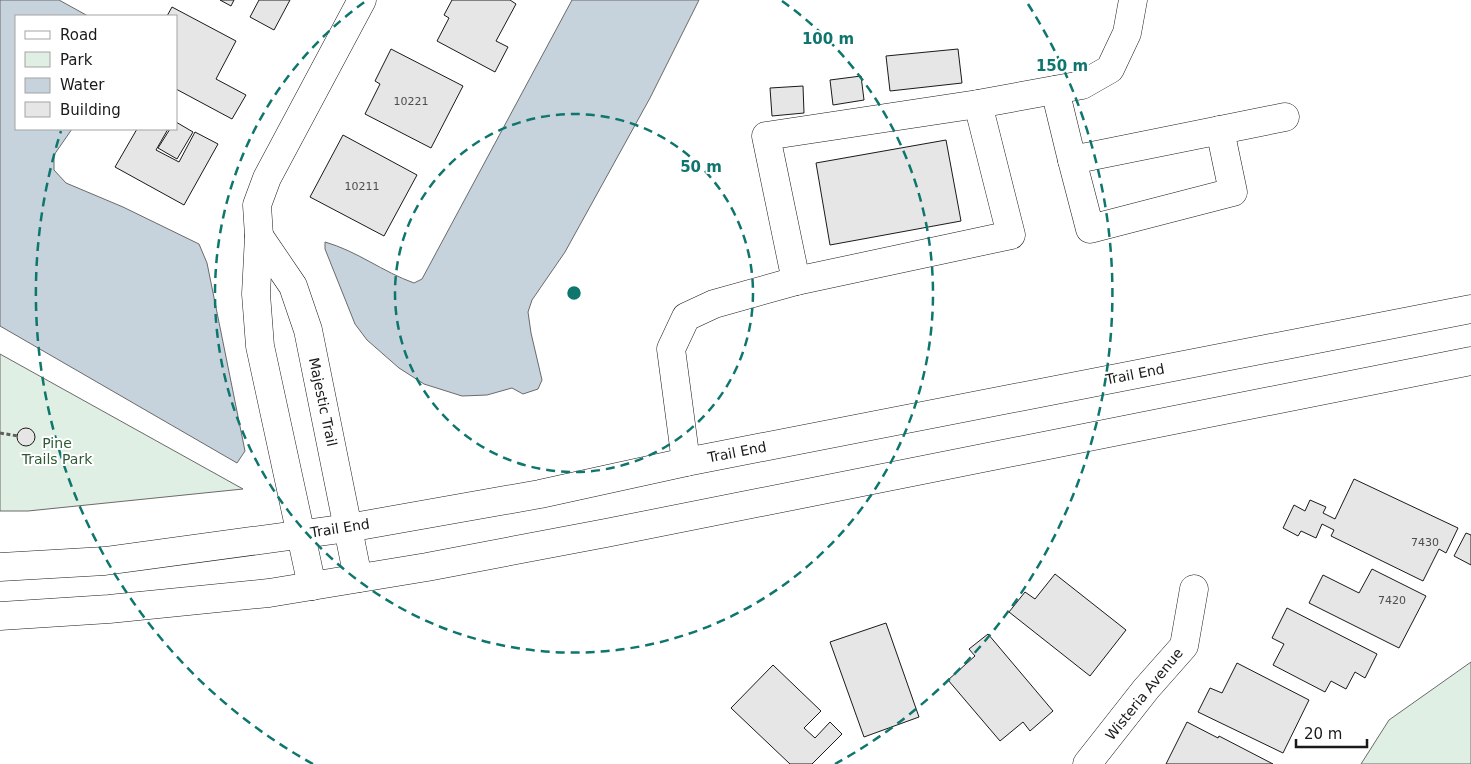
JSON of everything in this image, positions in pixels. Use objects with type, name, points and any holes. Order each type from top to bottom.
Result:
[{"type":"street","name":"Majestic Trail","points":[[312,586],[260,346],[256,294],[259,236],[256,205],[267,178],[362,0]]},
{"type":"street","points":[[796,281],[766,136],[978,104],[1082,85],[1110,69],[1127,33],[1133,0]]},
{"type":"street","points":[[1055,90],[1090,229],[1233,192],[1220,130]]},
{"type":"street","points":[[686,462],[671,349],[686,317],[714,304],[796,281],[1011,235],[978,104]]},
{"type":"street","points":[[1072,160],[1285,117]]},
{"type":"street","name":"Majestic Trail","points":[[259,236],[293,286],[308,330],[358,578]]},
{"type":"street","name":"Trail End","points":[[0,567],[105,561],[348,528],[540,494],[686,462],[1471,309]]},
{"type":"street","points":[[0,616],[118,608],[269,593],[312,586],[606,533],[1471,361]]},
{"type":"street","name":"Wisteria Avenue","points":[[1087,764],[1146,689],[1184,646],[1194,589]]},
{"type":"path","points":[[0,433],[18,436]]},
{"type":"green space","name":"Pine Trails Park","points":[[0,354],[243,489],[28,511],[0,511]]},
{"type":"green space","points":[[1471,662],[1471,764],[1361,764],[1389,720]]},
{"type":"water","points":[[0,0],[59,0],[86,15],[15,15],[15,130],[71,130],[54,155],[54,170],[66,183],[123,207],[199,244],[207,263],[245,451],[237,463],[0,326]]},
{"type":"water","points":[[572,0],[699,0],[650,98],[565,252],[532,300],[528,312],[542,380],[538,389],[523,394],[512,388],[487,395],[462,396],[424,384],[399,368],[367,340],[355,324],[325,249],[325,242],[414,283],[422,279]]},
{"type":"building","points":[[220,0],[234,0],[231,6]]},
{"type":"building","points":[[259,0],[290,0],[274,30],[250,17]]},
{"type":"building","points":[[452,0],[510,0],[516,4],[496,41],[508,47],[495,72],[437,41],[449,18],[444,15]]},
{"type":"building","points":[[172,7],[236,41],[216,79],[246,95],[232,119],[178,90],[178,15],[168,15]]},
{"type":"building","points":[[391,49],[463,86],[431,148],[365,114],[380,84],[375,81]]},
{"type":"building","points":[[958,49],[962,83],[890,91],[886,56]]},
{"type":"building","points":[[861,76],[864,100],[833,105],[830,80]]},
{"type":"building","points":[[803,86],[804,113],[772,116],[770,88]]},
{"type":"building","points":[[178,123],[193,132],[177,159],[158,148],[169,130],[178,130]]},
{"type":"building","points":[[136,130],[167,130],[156,150],[179,162],[195,132],[218,144],[184,205],[115,167]]},
{"type":"building","points":[[343,135],[417,175],[384,236],[310,197]]},
{"type":"building","points":[[946,140],[961,221],[830,245],[816,163]]},
{"type":"building","points":[[22,428],[30,428],[35,433],[33,444],[22,446],[17,441],[17,433]]},
{"type":"building","points":[[1354,479],[1458,528],[1446,553],[1439,549],[1423,581],[1331,536],[1334,530],[1322,524],[1316,538],[1301,531],[1298,536],[1283,528],[1294,505],[1305,511],[1310,500],[1326,507],[1323,513],[1335,519]]},
{"type":"building","points":[[1466,533],[1471,535],[1471,565],[1454,556]]},
{"type":"building","points":[[1372,569],[1426,596],[1399,648],[1309,603],[1323,575],[1359,593]]},
{"type":"building","points":[[1055,574],[1126,630],[1090,676],[1009,612],[1025,592],[1035,599]]},
{"type":"building","points":[[1287,608],[1377,654],[1365,678],[1355,672],[1346,689],[1331,681],[1325,692],[1273,665],[1284,644],[1272,638]]},
{"type":"building","points":[[886,623],[919,717],[864,737],[830,642]]},
{"type":"building","points":[[988,634],[1053,711],[1030,731],[1023,722],[1000,741],[948,680],[975,656],[969,649]]},
{"type":"building","points":[[1237,663],[1309,700],[1283,753],[1198,712],[1210,688],[1222,693]]},
{"type":"building","points":[[773,665],[821,711],[804,728],[815,738],[830,722],[842,734],[812,764],[790,764],[731,708]]},
{"type":"building","points":[[1187,722],[1218,738],[1219,736],[1273,764],[1166,764]]}]
